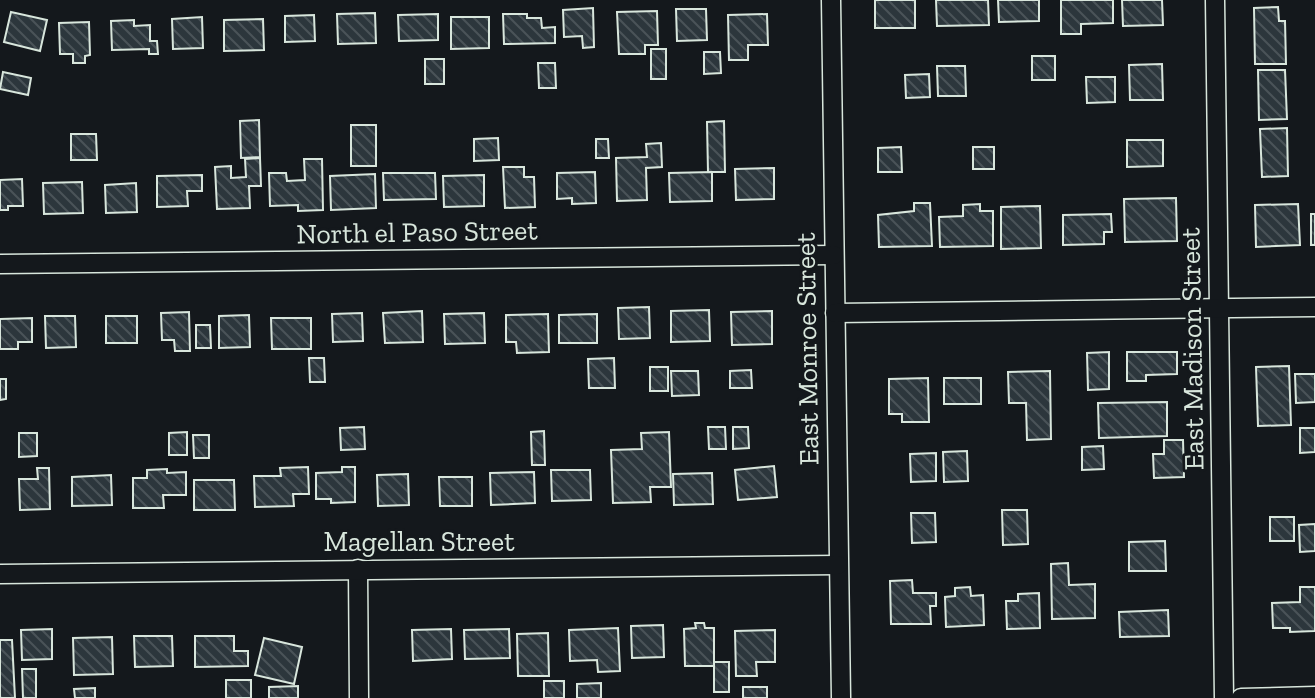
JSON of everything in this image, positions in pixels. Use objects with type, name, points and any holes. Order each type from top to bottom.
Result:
[{"type":"street","name":"East Monroe Street","points":[[831,0],[841,698]]},
{"type":"street","name":"East Madison Street","points":[[1215,0],[1224,698]]},
{"type":"street","name":"North el Paso Street","points":[[0,264],[834,255]]},
{"type":"street","points":[[835,313],[1315,307]]},
{"type":"street","name":"Magellan Street","points":[[0,574],[838,565]]},
{"type":"street","points":[[358,569],[359,698]]},
{"type":"street","points":[[1241,698],[1315,696]]},
{"type":"building","points":[[875,0],[915,0],[915,28],[875,28]]},
{"type":"building","points":[[936,0],[988,0],[989,25],[937,26]]},
{"type":"building","points":[[998,0],[1039,0],[1039,21],[999,22]]},
{"type":"building","points":[[1061,0],[1113,0],[1113,23],[1081,24],[1081,34],[1061,34]]},
{"type":"building","points":[[1122,0],[1162,0],[1163,25],[1123,26]]},
{"type":"building","points":[[1278,7],[1279,21],[1285,21],[1286,64],[1255,64],[1254,8]]},
{"type":"building","points":[[593,8],[594,47],[583,48],[582,36],[564,37],[563,10]]},
{"type":"building","points":[[676,9],[706,9],[707,40],[677,41]]},
{"type":"building","points":[[657,11],[658,45],[645,45],[645,54],[619,54],[617,12]]},
{"type":"building","points":[[11,12],[47,20],[40,51],[4,42]]},
{"type":"building","points":[[375,13],[376,43],[338,44],[337,14]]},
{"type":"building","points":[[438,14],[438,40],[399,41],[398,15]]},
{"type":"building","points":[[503,14],[527,14],[527,18],[541,18],[542,28],[555,27],[555,43],[504,44]]},
{"type":"building","points":[[767,14],[768,45],[748,45],[748,60],[729,60],[728,15]]},
{"type":"building","points":[[314,15],[315,41],[285,42],[285,16]]},
{"type":"building","points":[[202,17],[203,48],[173,49],[172,19]]},
{"type":"building","points":[[451,17],[489,17],[489,48],[451,49]]},
{"type":"building","points":[[263,19],[264,50],[224,51],[224,20]]},
{"type":"building","points":[[134,20],[134,26],[150,25],[150,41],[157,41],[158,54],[149,54],[149,49],[112,50],[111,21]]},
{"type":"building","points":[[89,22],[90,55],[85,56],[85,63],[73,63],[73,54],[60,54],[59,23]]},
{"type":"building","points":[[651,49],[666,49],[666,79],[651,79]]},
{"type":"building","points":[[704,52],[720,52],[721,73],[704,74]]},
{"type":"building","points":[[1032,56],[1055,56],[1055,80],[1032,80]]},
{"type":"building","points":[[425,59],[444,59],[444,84],[425,84]]},
{"type":"building","points":[[538,63],[555,63],[556,88],[539,88]]},
{"type":"building","points":[[1162,64],[1163,100],[1130,100],[1129,65]]},
{"type":"building","points":[[937,66],[965,66],[966,96],[938,96]]},
{"type":"building","points":[[1258,70],[1285,70],[1287,119],[1259,120]]},
{"type":"building","points":[[3,72],[31,78],[28,95],[0,89]]},
{"type":"building","points":[[929,74],[930,97],[906,98],[905,75]]},
{"type":"building","points":[[1086,77],[1115,77],[1115,102],[1087,103]]},
{"type":"building","points":[[259,120],[260,157],[241,158],[240,121]]},
{"type":"building","points":[[724,121],[725,172],[708,172],[707,122]]},
{"type":"building","points":[[351,125],[376,125],[376,166],[351,166]]},
{"type":"building","points":[[1287,128],[1288,176],[1262,177],[1260,129]]},
{"type":"building","points":[[71,134],[96,134],[97,160],[71,160]]},
{"type":"building","points":[[498,138],[499,160],[474,161],[474,139]]},
{"type":"building","points":[[596,139],[608,139],[609,158],[596,158]]},
{"type":"building","points":[[1127,140],[1163,140],[1163,166],[1127,167]]},
{"type":"building","points":[[661,143],[662,167],[646,168],[647,200],[617,201],[616,158],[647,157],[646,144]]},
{"type":"building","points":[[901,147],[902,172],[878,172],[878,148]]},
{"type":"building","points":[[973,147],[994,147],[994,169],[973,169]]},
{"type":"building","points":[[260,158],[261,186],[249,186],[250,208],[217,209],[215,167],[231,166],[231,178],[246,177],[245,159]]},
{"type":"building","points":[[304,159],[322,159],[323,210],[298,211],[298,205],[270,206],[269,173],[286,173],[287,181],[305,180]]},
{"type":"building","points":[[503,167],[524,167],[524,177],[534,177],[535,207],[505,208]]},
{"type":"building","points":[[774,168],[774,199],[736,200],[735,169]]},
{"type":"building","points":[[595,172],[596,203],[572,204],[572,198],[557,199],[557,173]]},
{"type":"building","points":[[712,172],[712,201],[670,202],[669,173]]},
{"type":"building","points":[[383,173],[435,173],[436,199],[384,200]]},
{"type":"building","points":[[375,174],[376,208],[331,210],[330,176]]},
{"type":"building","points":[[202,175],[202,191],[187,191],[188,206],[157,207],[157,176]]},
{"type":"building","points":[[484,175],[484,206],[444,207],[443,176]]},
{"type":"building","points":[[22,179],[23,206],[8,206],[8,210],[0,210],[0,180]]},
{"type":"building","points":[[82,182],[83,213],[44,214],[43,183]]},
{"type":"building","points":[[136,183],[137,212],[106,213],[105,185]]},
{"type":"building","points":[[1176,198],[1177,241],[1125,242],[1124,199]]},
{"type":"building","points":[[914,203],[930,203],[932,246],[879,247],[878,215],[914,211]]},
{"type":"building","points":[[980,204],[980,211],[993,211],[993,246],[940,247],[939,217],[963,216],[963,205]]},
{"type":"building","points":[[1298,204],[1300,245],[1256,247],[1255,205]]},
{"type":"building","points":[[1040,206],[1041,248],[1001,249],[1001,207]]},
{"type":"building","points":[[1111,214],[1112,232],[1104,232],[1104,244],[1063,245],[1063,215]]},
{"type":"building","points":[[1311,214],[1315,214],[1315,245],[1311,245]]},
{"type":"building","points":[[649,307],[650,338],[619,339],[618,308]]},
{"type":"building","points":[[709,310],[710,341],[671,342],[671,311]]},
{"type":"building","points":[[422,311],[423,342],[385,343],[383,313]]},
{"type":"building","points":[[772,311],[772,344],[732,345],[731,312]]},
{"type":"building","points":[[189,312],[190,351],[175,351],[174,340],[162,340],[161,313]]},
{"type":"building","points":[[362,313],[363,341],[333,342],[332,314]]},
{"type":"building","points":[[484,313],[485,343],[445,344],[444,314]]},
{"type":"building","points":[[548,314],[549,352],[517,353],[516,342],[506,342],[506,315]]},
{"type":"building","points":[[597,314],[597,343],[559,343],[559,315]]},
{"type":"building","points":[[249,315],[250,347],[219,348],[219,316]]},
{"type":"building","points":[[45,316],[75,316],[76,347],[46,348]]},
{"type":"building","points":[[106,316],[137,316],[137,343],[106,343]]},
{"type":"building","points":[[32,318],[32,342],[18,342],[18,349],[0,349],[0,319]]},
{"type":"building","points":[[271,318],[311,318],[311,349],[272,349]]},
{"type":"building","points":[[196,325],[210,325],[211,348],[196,348]]},
{"type":"building","points":[[1109,352],[1109,389],[1088,390],[1087,353]]},
{"type":"building","points":[[1127,352],[1177,352],[1177,374],[1146,375],[1146,381],[1127,381]]},
{"type":"building","points":[[309,358],[324,358],[325,382],[310,382]]},
{"type":"building","points":[[614,358],[615,388],[589,388],[588,359]]},
{"type":"building","points":[[1289,366],[1291,425],[1258,426],[1256,367]]},
{"type":"building","points":[[650,367],[668,367],[668,391],[650,391]]},
{"type":"building","points":[[751,370],[752,388],[730,388],[730,371]]},
{"type":"building","points":[[671,371],[698,371],[699,395],[672,396]]},
{"type":"building","points":[[1050,371],[1051,439],[1027,440],[1026,403],[1009,403],[1008,372]]},
{"type":"building","points":[[1295,374],[1315,374],[1315,402],[1296,403]]},
{"type":"building","points":[[928,378],[929,422],[902,422],[902,414],[889,414],[889,379]]},
{"type":"building","points":[[944,378],[981,378],[981,404],[944,404]]},
{"type":"building","points":[[0,379],[6,379],[6,399],[0,400]]},
{"type":"building","points":[[1167,402],[1167,436],[1099,438],[1098,403]]},
{"type":"building","points":[[364,427],[365,449],[341,450],[340,428]]},
{"type":"building","points":[[708,427],[725,427],[726,449],[709,449]]},
{"type":"building","points":[[733,427],[748,427],[749,448],[733,449]]},
{"type":"building","points":[[1300,428],[1315,428],[1315,452],[1300,453]]},
{"type":"building","points":[[544,431],[545,465],[532,465],[531,432]]},
{"type":"building","points":[[187,432],[187,455],[169,455],[169,433]]},
{"type":"building","points":[[669,432],[671,487],[650,487],[651,502],[613,503],[611,450],[642,449],[641,433]]},
{"type":"building","points":[[19,433],[37,433],[37,456],[19,457]]},
{"type":"building","points":[[193,435],[209,435],[209,458],[194,458]]},
{"type":"building","points":[[1164,440],[1183,440],[1184,477],[1154,478],[1153,454],[1164,454]]},
{"type":"building","points":[[1103,446],[1104,469],[1082,470],[1082,447]]},
{"type":"building","points":[[967,451],[968,481],[944,482],[943,452]]},
{"type":"building","points":[[936,453],[936,481],[911,482],[910,454]]},
{"type":"building","points":[[774,466],[777,497],[738,500],[735,470]]},
{"type":"building","points":[[308,467],[309,494],[293,494],[294,506],[255,507],[254,476],[281,476],[280,468]]},
{"type":"building","points":[[342,467],[355,467],[355,502],[331,503],[331,499],[316,499],[316,473],[342,472]]},
{"type":"building","points":[[37,468],[49,468],[50,509],[20,510],[19,479],[38,479]]},
{"type":"building","points":[[167,469],[167,473],[186,472],[186,495],[163,495],[164,508],[133,508],[133,478],[147,478],[147,470]]},
{"type":"building","points":[[551,470],[590,470],[591,500],[552,501]]},
{"type":"building","points":[[534,472],[535,503],[491,505],[490,473]]},
{"type":"building","points":[[712,473],[713,504],[674,505],[673,474]]},
{"type":"building","points":[[408,474],[409,505],[378,506],[377,475]]},
{"type":"building","points":[[111,475],[112,505],[72,506],[72,477]]},
{"type":"building","points":[[439,477],[472,477],[472,506],[440,506]]},
{"type":"building","points":[[194,480],[234,480],[235,510],[194,510]]},
{"type":"building","points":[[1002,510],[1027,510],[1028,544],[1003,545]]},
{"type":"building","points":[[911,513],[935,513],[936,542],[912,543]]},
{"type":"building","points":[[1270,517],[1294,517],[1294,541],[1270,541]]},
{"type":"building","points":[[1315,524],[1315,551],[1300,552],[1299,525]]},
{"type":"building","points":[[1165,541],[1166,571],[1129,571],[1129,542]]},
{"type":"building","points":[[1068,563],[1069,585],[1095,584],[1095,618],[1052,619],[1051,564]]},
{"type":"building","points":[[912,580],[913,593],[936,593],[936,606],[930,606],[931,624],[891,624],[890,581]]},
{"type":"building","points":[[970,587],[971,596],[983,595],[984,625],[946,627],[945,597],[955,596],[955,588]]},
{"type":"building","points":[[1300,587],[1315,587],[1315,631],[1290,632],[1290,628],[1273,628],[1272,603],[1300,602]]},
{"type":"building","points":[[1039,593],[1040,628],[1007,629],[1006,601],[1018,601],[1018,594]]},
{"type":"building","points":[[1168,610],[1169,636],[1120,637],[1119,612]]},
{"type":"building","points":[[695,623],[714,628],[714,666],[685,666],[684,629],[696,628]]},
{"type":"building","points":[[663,625],[664,657],[632,658],[631,626]]},
{"type":"building","points":[[618,628],[620,671],[598,672],[597,660],[570,661],[569,630]]},
{"type":"building","points":[[52,629],[52,659],[22,660],[21,630]]},
{"type":"building","points":[[451,629],[452,659],[413,661],[412,630]]},
{"type":"building","points":[[509,629],[510,658],[465,659],[464,630]]},
{"type":"building","points":[[775,630],[775,662],[756,662],[757,676],[736,676],[735,631]]},
{"type":"building","points":[[548,633],[549,676],[518,676],[517,634]]},
{"type":"building","points":[[134,636],[172,636],[173,666],[135,667]]},
{"type":"building","points":[[195,636],[234,636],[234,651],[248,651],[248,666],[195,667]]},
{"type":"building","points":[[112,637],[113,674],[74,675],[73,638]]},
{"type":"building","points":[[264,638],[302,647],[294,684],[255,675]]},
{"type":"building","points":[[0,640],[12,640],[15,698],[0,698]]},
{"type":"building","points":[[714,662],[729,662],[729,692],[714,692]]},
{"type":"building","points":[[22,669],[36,669],[36,698],[23,698]]},
{"type":"building","points":[[226,680],[251,680],[251,698],[226,698]]},
{"type":"building","points":[[544,681],[564,681],[564,698],[544,698]]},
{"type":"building","points":[[601,683],[601,698],[577,698],[577,684]]},
{"type":"building","points":[[298,686],[298,698],[269,698],[269,687]]},
{"type":"building","points":[[743,687],[767,687],[767,698],[743,698]]},
{"type":"building","points":[[95,688],[95,698],[75,698],[74,689]]}]
